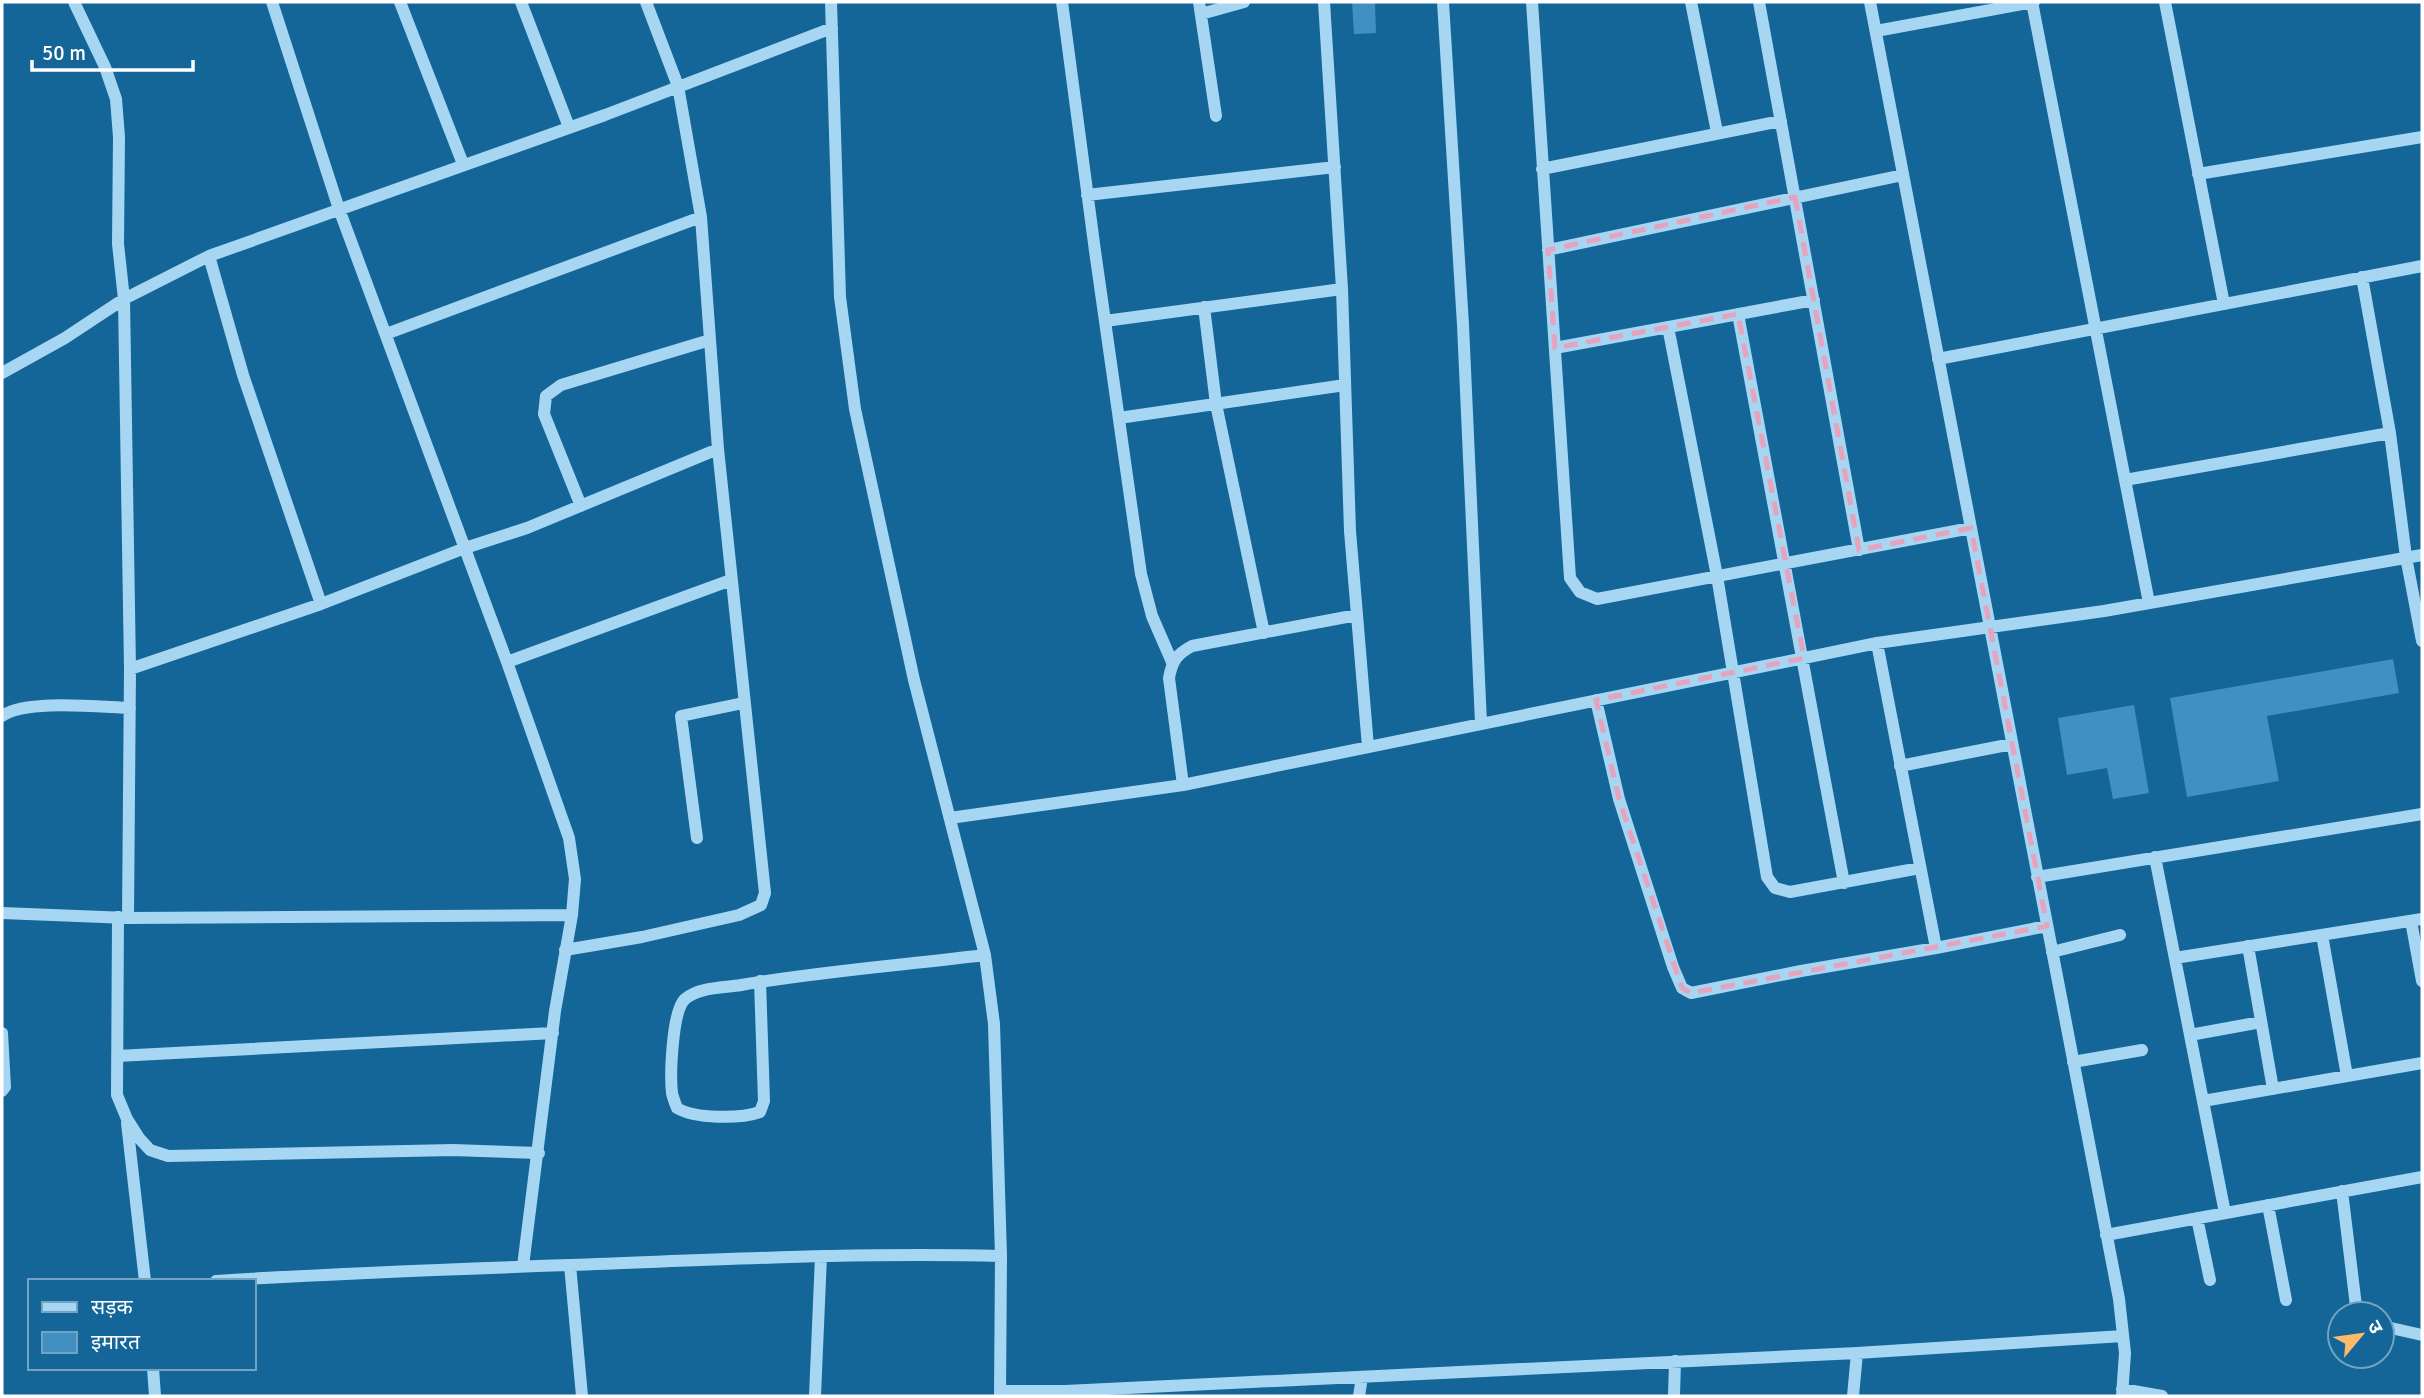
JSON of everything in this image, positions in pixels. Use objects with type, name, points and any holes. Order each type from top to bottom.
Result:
[{"type":"street","points":[[74,2],[105,67],[116,99],[119,137],[118,244],[124,299],[130,708],[117,1095],[127,1119],[150,1150],[168,1156],[453,1150],[539,1153]]},
{"type":"street","points":[[272,2],[340,209],[569,838],[575,879],[572,915],[553,1033],[523,1266]]},
{"type":"street","points":[[400,2],[463,163]]},
{"type":"street","points":[[521,2],[569,127]]},
{"type":"street","points":[[565,950],[642,937],[739,915],[761,905],[765,893],[718,449],[701,217],[678,86],[646,2]]},
{"type":"street","points":[[831,2],[840,297],[855,409],[914,680],[985,956],[994,1024],[1001,1256],[1000,1394],[1216,1390],[1362,1377],[1857,1353],[2123,1336]]},
{"type":"street","points":[[1062,2],[1141,574],[1152,616],[1172,662],[1169,678],[1183,785]]},
{"type":"street","points":[[1216,116],[1200,8],[1244,2]]},
{"type":"street","points":[[1324,2],[1342,289],[1350,531],[1368,747]]},
{"type":"street","points":[[1443,2],[1463,325],[1481,723]]},
{"type":"street","points":[[1532,2],[1570,578],[1580,592],[1597,599],[1971,528]]},
{"type":"street","points":[[1691,2],[1717,132]]},
{"type":"street","points":[[1759,2],[1859,550]]},
{"type":"street","points":[[1870,2],[2106,1235],[2125,1353],[2122,1393],[2162,1396]]},
{"type":"street","points":[[1876,30],[2033,2],[2149,603]]},
{"type":"street","points":[[2165,2],[2224,304]]},
{"type":"street","points":[[2,373],[65,338],[124,299],[209,256],[569,127],[832,27]]},
{"type":"street","points":[[1542,169],[1781,121]]},
{"type":"street","points":[[2198,174],[2422,137]]},
{"type":"street","points":[[1087,195],[1335,167]]},
{"type":"street","points":[[1548,250],[1903,174]]},
{"type":"street","points":[[386,334],[701,217]]},
{"type":"street","points":[[209,256],[243,375],[321,604]]},
{"type":"street","points":[[1938,359],[2422,266]]},
{"type":"street","points":[[2362,278],[2390,433],[2406,557],[2422,641]]},
{"type":"street","points":[[1105,321],[1342,289]]},
{"type":"street","points":[[1555,348],[1814,300]]},
{"type":"street","points":[[1204,307],[1216,404],[1264,633]]},
{"type":"street","points":[[1738,314],[1844,883]]},
{"type":"street","points":[[1668,327],[1717,576],[1767,877],[1775,888],[1790,892],[1920,868]]},
{"type":"street","points":[[581,506],[544,414],[546,396],[561,385],[710,340]]},
{"type":"street","points":[[1119,418],[1345,385]]},
{"type":"street","points":[[2125,480],[2390,433]]},
{"type":"street","points":[[130,669],[321,604],[465,548],[527,528],[718,449]]},
{"type":"street","points":[[950,818],[1183,785],[1877,643],[2149,603],[2422,555]]},
{"type":"street","points":[[507,662],[731,580]]},
{"type":"street","points":[[1172,662],[1192,646],[1357,615]]},
{"type":"street","points":[[1877,643],[1936,948]]},
{"type":"street","points":[[1596,700],[1619,799],[1673,967],[1682,988],[1691,993],[2047,926]]},
{"type":"street","points":[[697,838],[681,716],[743,703]]},
{"type":"street","points":[[2,716],[10,710],[29,706],[130,708]]},
{"type":"street","points":[[1900,766],[2012,744]]},
{"type":"street","points":[[2037,877],[2422,814]]},
{"type":"street","points":[[2155,857],[2225,1213]]},
{"type":"street","points":[[2,913],[123,918],[572,915]]},
{"type":"street","points":[[2175,958],[2417,920],[2422,981]]},
{"type":"street","points":[[2052,952],[2120,935]]},
{"type":"street","points":[[2322,935],[2347,1076]]},
{"type":"street","points":[[2248,946],[2273,1089]]},
{"type":"street","points":[[760,981],[764,1101],[760,1112],[748,1116],[688,1115],[677,1108],[672,1093],[675,1020],[685,999],[698,992],[760,981],[985,956]]},
{"type":"street","points":[[2190,1035],[2261,1023]]},
{"type":"street","points":[[2,1032],[5,1087],[2,1091]]},
{"type":"street","points":[[117,1056],[553,1033]]},
{"type":"street","points":[[2073,1062],[2141,1049]]},
{"type":"street","points":[[2203,1101],[2422,1063]]},
{"type":"street","points":[[127,1119],[145,1279]]},
{"type":"street","points":[[2106,1235],[2422,1177]]},
{"type":"street","points":[[2342,1191],[2355,1300]]},
{"type":"street","points":[[2268,1205],[2286,1300]]},
{"type":"street","points":[[2197,1218],[2210,1280]]},
{"type":"street","points":[[256,1279],[523,1266],[821,1256],[1001,1256]]},
{"type":"street","points":[[815,1396],[821,1256]]},
{"type":"street","points":[[570,1265],[582,1396]]},
{"type":"street","points":[[2396,1329],[2422,1335]]},
{"type":"street","points":[[1853,1396],[1857,1353]]},
{"type":"street","points":[[1674,1396],[1675,1362]]},
{"type":"street","points":[[153,1370],[155,1396]]},
{"type":"street","points":[[1359,1396],[1362,1377]]},
{"type":"highlighted area","points":[[1795,197],[1859,550],[1971,528],[2047,926],[1691,993],[1682,988],[1619,799],[1596,700],[1804,658],[1738,314],[1555,348],[1548,250]]},
{"type":"building","points":[[1352,2],[1375,2],[1376,33],[1354,34]]},
{"type":"building","points":[[2393,659],[2399,693],[2267,716],[2279,781],[2187,797],[2170,698]]},
{"type":"building","points":[[2134,705],[2149,793],[2113,799],[2107,768],[2067,775],[2058,718]]}]
